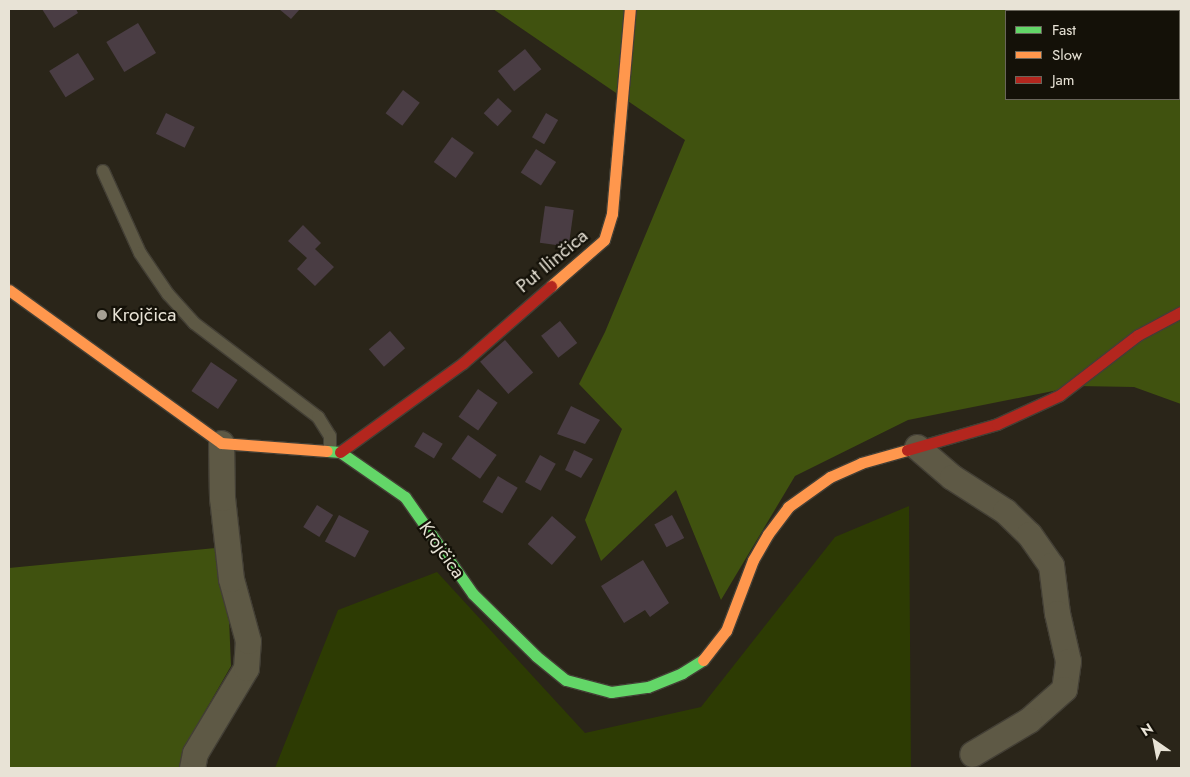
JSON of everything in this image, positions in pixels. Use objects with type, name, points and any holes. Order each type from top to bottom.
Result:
[{"type":"main road","name":"Put Ilinčica","points":[[335,452],[463,363],[604,240],[612,212],[630,9]]},
{"type":"main road","points":[[9,290],[221,443],[335,452]]},
{"type":"main road","name":"Krojčica","points":[[335,452],[405,498],[473,594],[507,629],[566,680],[611,692],[648,687],[682,673],[703,660],[726,630],[753,560],[788,507],[838,474],[861,463],[997,424],[1060,395],[1138,335],[1181,312]]},
{"type":"street","points":[[192,768],[199,745],[246,668],[248,641],[231,578],[222,498],[221,443]]},
{"type":"street","points":[[917,448],[952,477],[1005,511],[1029,534],[1051,565],[1057,613],[1068,660],[1064,689],[1029,720],[972,754]]},
{"type":"lane","points":[[103,170],[140,253],[168,294],[194,323],[318,417],[330,436],[335,452]]},
{"type":"green space","points":[[493,9],[1181,9],[1181,404],[1134,387],[1078,386],[908,420],[795,476],[721,600],[676,490],[601,561],[585,520],[622,429],[579,384],[605,332],[685,140]]},
{"type":"green space","points":[[909,506],[911,768],[275,768],[338,610],[437,572],[585,733],[701,707],[835,537]]},
{"type":"green space","points":[[226,547],[231,666],[188,741],[179,768],[9,768],[9,568]]},
{"type":"building","points":[[42,9],[76,9],[78,13],[54,28]]},
{"type":"building","points":[[279,9],[300,9],[291,19]]},
{"type":"building","points":[[138,23],[156,53],[124,72],[106,42]]},
{"type":"building","points":[[525,49],[541,69],[514,91],[498,71]]},
{"type":"building","points":[[78,53],[94,79],[66,97],[49,71]]},
{"type":"building","points":[[403,90],[420,103],[402,126],[386,113]]},
{"type":"building","points":[[498,98],[512,111],[498,126],[484,113]]},
{"type":"building","points":[[166,113],[195,127],[185,148],[156,134]]},
{"type":"building","points":[[546,113],[558,120],[544,144],[532,137]]},
{"type":"building","points":[[452,137],[474,153],[456,178],[434,162]]},
{"type":"building","points":[[536,149],[556,162],[541,186],[521,172]]},
{"type":"building","points":[[545,206],[574,210],[569,247],[540,243]]},
{"type":"building","points":[[303,225],[321,243],[315,249],[334,267],[315,286],[297,269],[307,258],[288,241]]},
{"type":"building","points":[[560,321],[577,343],[558,358],[541,336]]},
{"type":"building","points":[[390,331],[405,348],[384,367],[369,349]]},
{"type":"building","points":[[505,340],[533,372],[508,394],[480,362]]},
{"type":"building","points":[[211,362],[238,380],[218,409],[191,391]]},
{"type":"building","points":[[478,389],[498,403],[478,431],[458,417]]},
{"type":"building","points":[[571,406],[600,420],[585,444],[557,434]]},
{"type":"building","points":[[423,432],[443,444],[434,458],[414,447]]},
{"type":"building","points":[[468,435],[497,455],[480,479],[451,459]]},
{"type":"building","points":[[574,450],[593,459],[581,478],[565,470]]},
{"type":"building","points":[[540,455],[556,464],[541,491],[525,482]]},
{"type":"building","points":[[498,476],[518,488],[502,514],[483,502]]},
{"type":"building","points":[[317,505],[333,515],[319,537],[303,527]]},
{"type":"building","points":[[339,515],[369,531],[355,557],[325,541]]},
{"type":"building","points":[[672,515],[684,538],[667,547],[654,524]]},
{"type":"building","points":[[552,516],[576,537],[552,565],[528,544]]},
{"type":"building","points":[[643,560],[669,603],[650,617],[645,610],[624,623],[601,586]]},
{"type":"traffic: fast","points":[[327,451],[340,452],[405,497],[473,594],[536,656],[566,680],[611,692],[648,687],[682,673],[703,660]]},
{"type":"traffic: slow","points":[[551,286],[604,240],[612,213],[630,9]]},
{"type":"traffic: slow","points":[[9,290],[221,443],[327,451]]},
{"type":"traffic: slow","points":[[703,660],[726,631],[753,560],[768,534],[788,507],[830,477],[861,463],[907,450]]},
{"type":"traffic: jam","points":[[340,452],[463,363],[551,286]]},
{"type":"traffic: jam","points":[[907,450],[997,424],[1060,395],[1138,335],[1181,312]]},
{"type":"place","name":"Krojčica","points":[[102,315]]}]
